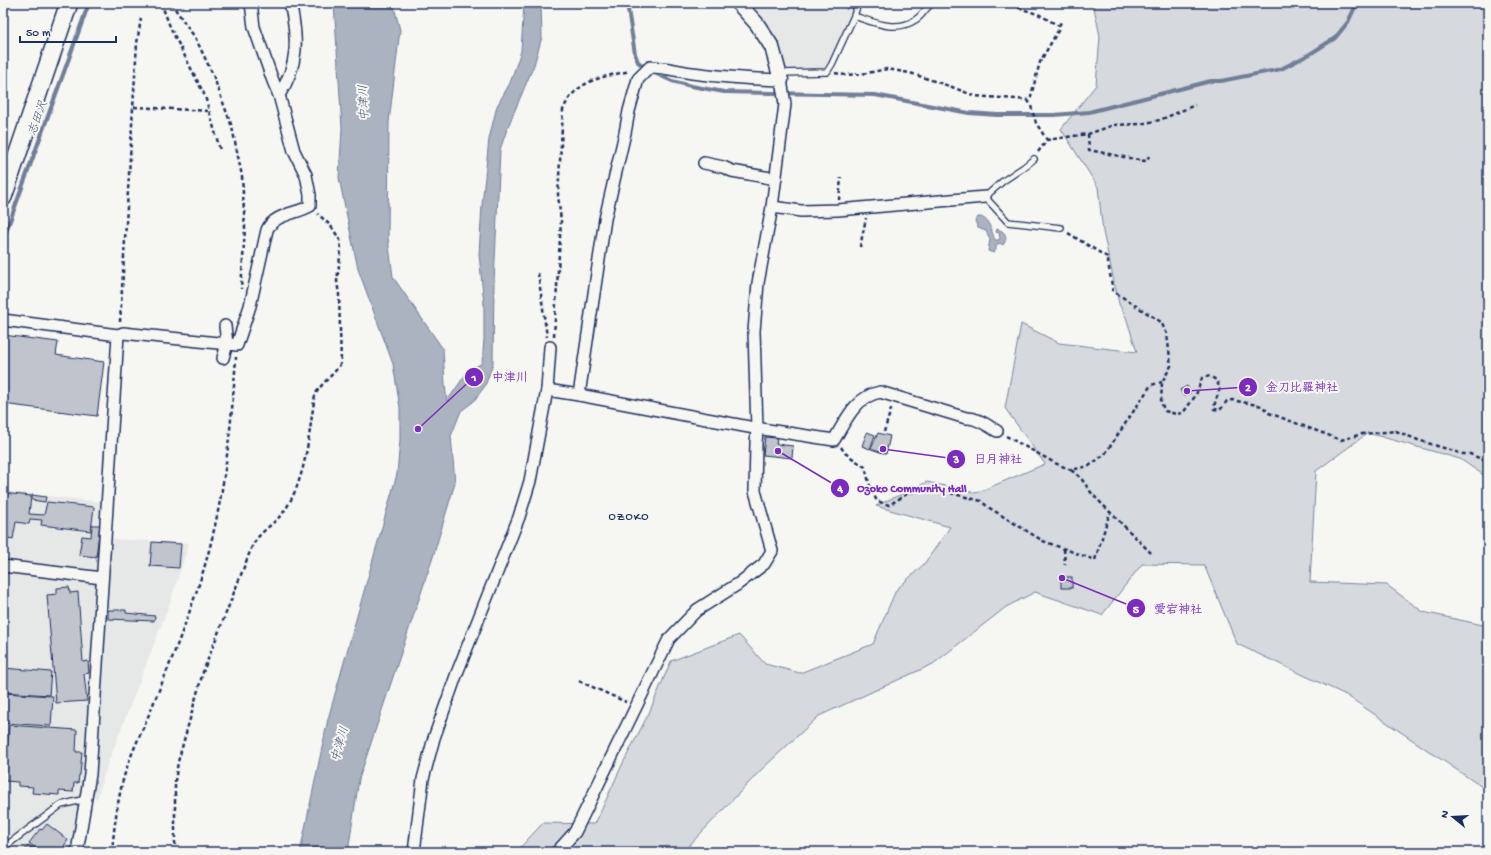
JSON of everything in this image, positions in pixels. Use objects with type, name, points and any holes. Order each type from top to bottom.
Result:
[{"type":"main road","points":[[3,197],[69,3]]},
{"type":"street","points":[[223,358],[232,345],[250,306],[269,224],[291,213],[303,210],[310,206],[310,195],[306,176],[294,152],[279,95],[254,27],[251,3]]},
{"type":"street","points":[[279,95],[287,84],[295,54],[296,38],[290,3]]},
{"type":"street","points":[[556,852],[575,832],[669,639],[697,610],[738,584],[764,564],[772,551],[755,491],[757,429],[754,331],[758,283],[772,207],[785,104],[780,76],[772,47],[757,24],[738,3]]},
{"type":"street","points":[[579,395],[605,219],[629,111],[638,79],[641,74],[650,67],[661,67],[733,78],[780,76]]},
{"type":"street","points":[[710,168],[723,167],[732,171],[776,180]]},
{"type":"street","points":[[772,207],[801,211],[838,210],[985,197]]},
{"type":"street","points":[[3,320],[118,335],[123,334],[232,345]]},
{"type":"street","points":[[225,326],[232,345]]},
{"type":"street","points":[[77,852],[90,774],[118,335]]},
{"type":"street","points":[[414,852],[423,779],[434,738],[457,673],[519,517],[530,481],[547,390],[550,347]]},
{"type":"street","points":[[547,390],[757,429],[827,440],[834,440],[854,407],[874,393],[880,392],[970,418],[997,431]]},
{"type":"street","points":[[3,566],[102,578]]},
{"type":"lane","points":[[780,76],[827,72],[854,16],[858,3]]},
{"type":"lane","points":[[854,16],[885,26],[902,25],[914,21],[927,6],[933,3]]},
{"type":"lane","points":[[1034,159],[1003,181],[985,197],[1008,222],[1061,228]]},
{"type":"lane","points":[[3,848],[61,805],[86,799]]},
{"type":"path","points":[[161,3],[171,29],[205,96],[220,150]]},
{"type":"path","points":[[171,3],[196,39],[213,75],[232,127],[242,176],[244,221],[241,295]]},
{"type":"path","points":[[1005,3],[1040,15],[1059,26]]},
{"type":"path","points":[[118,335],[137,43],[141,18]]},
{"type":"path","points":[[1028,100],[1031,96],[1040,62],[1059,29],[1062,20]]},
{"type":"path","points":[[827,72],[845,75],[862,74],[887,69],[910,73],[952,86],[975,96],[1028,100]]},
{"type":"path","points":[[538,273],[548,343],[550,347],[554,343],[560,229],[558,195],[563,110],[567,100],[574,91],[597,78],[632,70],[641,74]]},
{"type":"path","points":[[1028,100],[1036,123],[1046,140]]},
{"type":"path","points":[[1034,159],[1046,140],[1088,134],[1114,125],[1140,124],[1160,120],[1195,105]]},
{"type":"path","points":[[133,107],[209,111]]},
{"type":"path","points":[[1088,134],[1089,150],[1144,161],[1147,160],[1149,156]]},
{"type":"path","points":[[838,210],[841,178]]},
{"type":"path","points":[[175,852],[175,781],[178,762],[203,672],[251,549],[259,536],[286,508],[298,486],[303,468],[315,395],[319,387],[341,363],[339,295],[337,281],[341,249],[340,240],[331,226],[310,206]]},
{"type":"path","points":[[860,247],[868,207]]},
{"type":"path","points":[[1061,228],[1107,257],[1113,291],[1161,322],[1167,334],[1171,366],[1162,382],[1161,403],[1165,411],[1176,414],[1183,413],[1196,396],[1202,378],[1210,376],[1216,380],[1220,388],[1214,409],[1220,410],[1227,401],[1232,400],[1262,406],[1269,413],[1341,440],[1362,434],[1396,431],[1418,440],[1462,454],[1470,454],[1488,462]]},
{"type":"path","points":[[112,852],[116,812],[123,779],[189,613],[202,574],[214,528],[231,433],[232,345]]},
{"type":"path","points":[[1071,470],[1089,466],[1105,454],[1151,385],[1162,382]]},
{"type":"path","points":[[884,432],[895,397]]},
{"type":"path","points":[[997,431],[1055,463],[1071,470],[1080,477],[1093,495],[1151,554]]},
{"type":"path","points":[[836,437],[845,453],[864,467],[876,501],[889,505],[907,494],[928,487],[981,501],[988,507],[1043,541],[1095,560],[1110,512]]},
{"type":"path","points":[[1064,549],[1065,565]]},
{"type":"path","points":[[579,681],[636,706]]},
{"type":"shaded area","points":[[747,3],[844,3],[853,8],[847,25],[828,65],[818,71],[786,70]]},
{"type":"shaded area","points":[[1093,3],[1488,3],[1488,478],[1460,459],[1368,433],[1316,471],[1310,582],[1387,585],[1423,612],[1483,625],[1488,631],[1488,791],[1346,695],[1237,644],[1204,565],[1142,564],[1102,615],[1035,592],[1006,607],[933,664],[819,716],[761,770],[683,852],[516,852],[543,823],[595,824],[622,765],[649,713],[671,661],[739,635],[765,664],[800,673],[873,644],[896,590],[924,564],[950,527],[876,506],[927,482],[976,493],[1045,464],[1005,408],[1021,324],[1059,343],[1137,352],[1126,317],[1119,304],[1103,232],[1098,187],[1061,129],[1096,85],[1100,36]]},
{"type":"shaded area","points":[[3,491],[101,502],[97,569],[95,570],[3,559]]},
{"type":"shaded area","points":[[111,539],[189,543],[171,600],[106,768],[97,799],[94,797]]},
{"type":"shaded area","points":[[3,571],[91,581],[97,586],[84,782],[72,852],[3,852]]},
{"type":"water","points":[[334,3],[393,3],[400,30],[389,122],[388,238],[393,277],[443,349],[447,401],[468,371],[482,363],[484,305],[479,254],[482,205],[489,139],[497,106],[510,83],[521,51],[524,3],[541,3],[542,37],[534,65],[507,129],[500,150],[494,282],[493,364],[485,386],[473,402],[461,411],[451,436],[455,483],[433,557],[359,779],[348,852],[300,852],[328,719],[397,474],[400,440],[400,408],[393,364],[358,269],[339,178],[342,128]]},
{"type":"water","points":[[978,217],[985,219],[995,240],[999,240],[1000,238],[999,233],[996,232],[997,229],[1002,231],[1006,237],[1003,245],[1000,243],[996,245],[994,253],[988,251],[990,239],[986,231],[978,228],[975,221]]},
{"type":"building","points":[[3,335],[58,342],[56,355],[104,362],[97,416],[3,404]]},
{"type":"building","points":[[1187,386],[1190,393],[1184,396],[1180,390]]},
{"type":"building","points":[[867,432],[875,435],[870,449],[862,446]]},
{"type":"building","points":[[878,433],[890,436],[886,454],[871,449]]},
{"type":"building","points":[[765,437],[777,438],[776,444],[793,446],[792,458],[763,455]]},
{"type":"building","points":[[3,493],[31,496],[29,514],[44,515],[47,502],[94,507],[91,531],[41,525],[42,520],[30,519],[29,524],[16,522],[13,539],[3,537]]},
{"type":"building","points":[[32,495],[46,497],[45,502],[32,500]]},
{"type":"building","points":[[92,525],[100,525],[96,557],[79,555],[82,536],[91,537]]},
{"type":"building","points":[[152,542],[181,544],[179,568],[150,566]]},
{"type":"building","points":[[1061,577],[1072,577],[1072,588],[1061,588]]},
{"type":"building","points":[[69,587],[70,593],[78,592],[83,662],[88,661],[89,673],[84,674],[87,701],[56,703],[47,595],[57,594],[57,588]]},
{"type":"building","points":[[108,610],[126,610],[126,613],[155,616],[154,621],[108,619]]},
{"type":"building","points":[[3,668],[51,672],[49,695],[3,692]]},
{"type":"building","points":[[3,693],[53,696],[51,726],[3,723]]},
{"type":"building","points":[[9,725],[77,730],[76,752],[82,752],[80,775],[78,783],[74,783],[73,792],[59,791],[59,795],[32,793],[33,787],[18,786],[18,782],[5,781]]},
{"type":"building","points":[[47,824],[68,840],[62,852],[41,852],[29,843],[40,829],[42,830]]},
{"type":"building","points":[[29,845],[38,852],[23,852]]},
{"type":"waterway","name":"志田沢","points":[[3,240],[89,3]]},
{"type":"waterway","points":[[627,3],[635,54],[638,62],[652,72],[672,81],[724,92],[875,95],[969,113],[997,115],[1054,115],[1089,112],[1211,81],[1221,81],[1281,69],[1310,54],[1335,38],[1348,22],[1357,3]]},
{"type":"place","name":"金刀比羅神社","points":[[1187,391]]},
{"type":"place","name":"中津川","points":[[418,429]]},
{"type":"place","name":"日月神社","points":[[883,449]]},
{"type":"place","name":"Ozoko Community Hall","points":[[778,451]]},
{"type":"place","name":"愛宕神社","points":[[1062,578]]},
{"type":"district","name":"OZOKO","points":[[629,516]]}]
